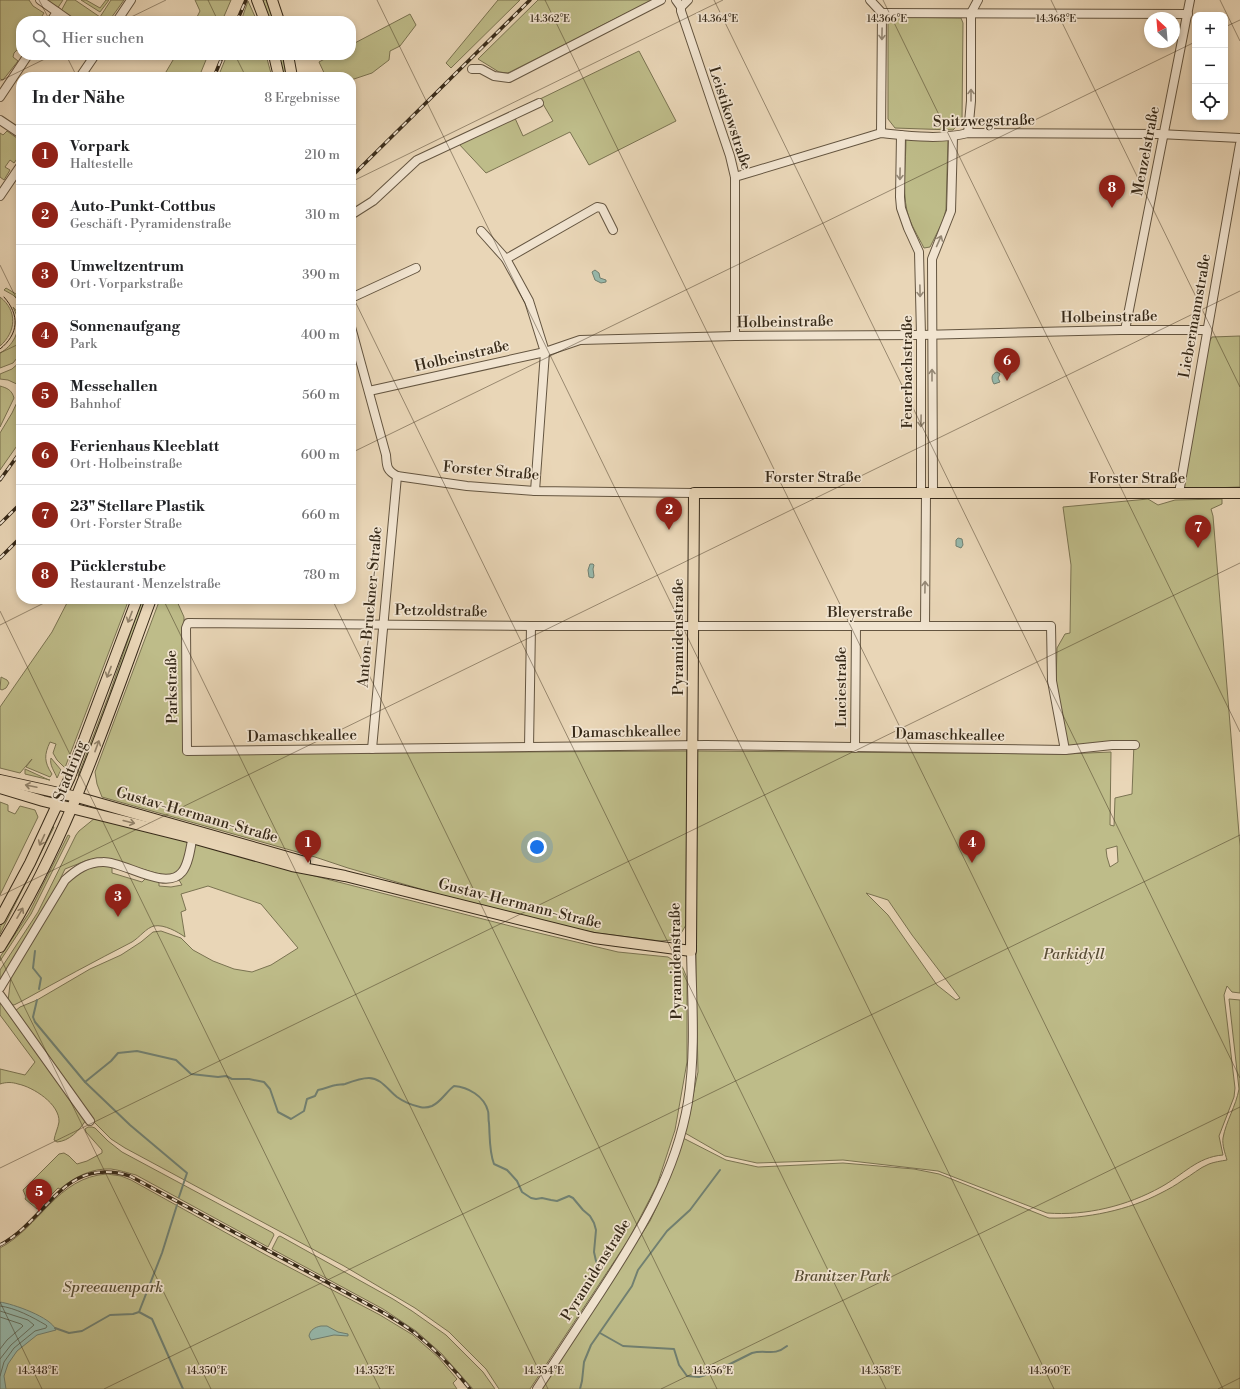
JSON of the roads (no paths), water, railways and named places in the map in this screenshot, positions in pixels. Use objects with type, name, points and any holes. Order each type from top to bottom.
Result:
[{"type":"main road","points":[[257,0],[263,16]]},
{"type":"main road","points":[[273,4],[277,16]]},
{"type":"main road","points":[[275,60],[278,72]]},
{"type":"main road","points":[[289,60],[291,72]]},
{"type":"main road","name":"Forster Straße","points":[[694,493],[1235,493]]},
{"type":"main road","name":"Pyramidenstraße","points":[[690,950],[694,493]]},
{"type":"main road","name":"Stadtring","points":[[0,919],[30,863],[70,777],[135,604]]},
{"type":"main road","name":"Stadtring","points":[[0,947],[26,902],[77,797],[149,604]]},
{"type":"main road","name":"Gustav-Hermann-Straße","points":[[0,780],[77,797],[193,834]]},
{"type":"main road","name":"Gustav-Hermann-Straße","points":[[0,788],[72,808],[193,834],[296,859],[344,876],[594,938],[690,950]]},
{"type":"street","points":[[40,0],[63,16]]},
{"type":"street","points":[[120,16],[131,0]]},
{"type":"street","points":[[472,69],[481,69],[494,76],[510,78],[661,0]]},
{"type":"street","points":[[679,3],[688,0]]},
{"type":"street","points":[[870,0],[882,12],[1188,14]]},
{"type":"street","points":[[968,133],[971,101],[970,13],[978,0]]},
{"type":"street","name":"Menzelstraße","points":[[1125,330],[1190,0]]},
{"type":"street","name":"Leistikowstraße","points":[[679,3],[680,11],[730,156],[735,177],[735,336]]},
{"type":"street","points":[[54,16],[57,12]]},
{"type":"street","points":[[881,133],[882,12]]},
{"type":"street","points":[[16,72],[25,60]]},
{"type":"street","points":[[83,72],[92,60]]},
{"type":"street","points":[[0,96],[16,73]]},
{"type":"street","points":[[356,212],[373,202],[417,160],[540,103]]},
{"type":"street","points":[[0,120],[16,131]]},
{"type":"street","name":"Spitzwegstraße","points":[[735,177],[881,133],[953,137],[968,133],[1164,134],[1240,138]]},
{"type":"street","name":"Feuerbachstraße","points":[[901,135],[901,208],[919,252],[926,493]]},
{"type":"street","name":"Feuerbachstraße","points":[[925,626],[926,493],[932,334],[932,259],[951,211],[953,137]]},
{"type":"street","name":"Liebermannstraße","points":[[1179,493],[1240,144]]},
{"type":"street","points":[[0,196],[16,172]]},
{"type":"street","points":[[506,259],[597,207],[602,208],[613,230]]},
{"type":"street","points":[[481,231],[506,259],[529,301],[545,352],[535,490]]},
{"type":"street","points":[[356,296],[416,268]]},
{"type":"street","name":"Holbeinstraße","points":[[369,391],[545,352],[580,340],[735,336],[921,335],[1125,330],[1207,330]]},
{"type":"street","name":"Anton-Bruckner-Straße","points":[[356,345],[386,455],[387,467],[393,474],[383,625],[372,749]]},
{"type":"street","name":"Forster Straße","points":[[393,474],[467,486],[535,490],[694,493]]},
{"type":"street","name":"Petzoldstraße","points":[[188,623],[531,626],[693,625]]},
{"type":"street","name":"Parkstraße","points":[[187,751],[186,628],[188,623]]},
{"type":"street","name":"Bleyerstraße","points":[[693,625],[1051,626],[1052,681],[1065,750]]},
{"type":"street","points":[[529,747],[531,626]]},
{"type":"street","name":"Luciestraße","points":[[855,748],[856,626]]},
{"type":"street","name":"Damaschkeallee","points":[[187,751],[692,746],[1065,750],[1112,745],[1135,745]]},
{"type":"street","points":[[0,988],[65,880],[75,871],[88,864],[104,862],[157,878],[173,878],[181,874],[185,868],[193,834]]},
{"type":"street","name":"Pyramidenstraße","points":[[537,1389],[633,1241],[657,1196],[670,1167],[687,1103],[692,1068],[690,950]]},
{"type":"street","points":[[0,995],[90,1121]]},
{"type":"water","points":[[595,270],[599,273],[600,278],[606,280],[606,282],[601,283],[595,280],[592,272]]},
{"type":"water","points":[[997,372],[1000,374],[998,378],[1000,382],[994,384],[992,377]]},
{"type":"water","points":[[958,538],[962,539],[963,545],[961,548],[956,546],[956,540]]},
{"type":"water","points":[[590,564],[594,565],[593,578],[589,577],[588,570]]},
{"type":"water","points":[[0,1302],[14,1305],[40,1316],[53,1325],[56,1330],[37,1335],[17,1351],[8,1364],[4,1376],[6,1389],[0,1389]]},
{"type":"water","points":[[321,1326],[327,1326],[338,1332],[348,1334],[348,1336],[334,1335],[311,1340],[309,1336],[310,1332]]},
{"type":"waterway","points":[[35,951],[33,968],[41,978],[39,989]]},
{"type":"waterway","points":[[37,1000],[33,1017],[35,1022],[85,1082]]},
{"type":"waterway","points":[[179,1197],[187,1173],[130,1125],[85,1082],[111,1061],[118,1053],[137,1051],[176,1060],[191,1074],[218,1077],[226,1076],[232,1079],[249,1079],[264,1082],[270,1089],[278,1112],[291,1119],[304,1111],[307,1099],[315,1096],[318,1090],[369,1078],[377,1080],[402,1100],[423,1108],[435,1104],[454,1086],[470,1090],[483,1101],[488,1111],[490,1149],[494,1164],[507,1170],[517,1181],[522,1192],[531,1198],[542,1198],[557,1201],[569,1196],[573,1198],[590,1216],[594,1223],[596,1230],[594,1252],[599,1266]]},
{"type":"waterway","points":[[580,1389],[584,1362],[591,1345],[632,1286],[638,1270],[667,1231],[690,1210],[720,1170]]},
{"type":"waterway","points":[[55,1328],[69,1333],[82,1331],[110,1315],[133,1314],[139,1312],[162,1253],[177,1205]]},
{"type":"waterway","points":[[139,1312],[152,1319],[183,1389]]},
{"type":"waterway","points":[[600,1333],[623,1346],[674,1349],[679,1365],[687,1376],[699,1377],[712,1373],[752,1353],[774,1352],[787,1346]]},
{"type":"tram line","points":[[0,349],[11,337],[15,324],[13,311],[4,297]]},
{"type":"railway","points":[[239,16],[246,0]]},
{"type":"railway","points":[[356,172],[530,0]]},
{"type":"railway","points":[[216,72],[221,60]]},
{"type":"railway","points":[[0,480],[16,458]]},
{"type":"railway","points":[[0,524],[16,508]]},
{"type":"railway","points":[[0,558],[16,542]]},
{"type":"railway","points":[[0,1245],[17,1234],[58,1193],[72,1182],[88,1174],[107,1172],[130,1176],[400,1323],[416,1334],[438,1353],[470,1389]]},
{"type":"place","name":"Pücklerstube","points":[[1112,208]]},
{"type":"place","name":"Ferienhaus Kleeblatt","points":[[1007,381]]},
{"type":"place","name":"Auto-Punkt-Cottbus","points":[[669,530]]},
{"type":"place","name":"23\" Stellare Plastik","points":[[1198,548]]},
{"type":"place","name":"Vorpark","points":[[308,863]]},
{"type":"place","name":"Sonnenaufgang","points":[[972,863]]},
{"type":"place","name":"Umweltzentrum","points":[[118,917]]},
{"type":"place","name":"Messehallen","points":[[39,1212]]},
{"type":"park label","name":"Parkidyll","points":[[1074,954]]},
{"type":"park label","name":"Branitzer Park","points":[[842,1276]]},
{"type":"park label","name":"Spreeauenpark","points":[[113,1287]]}]
